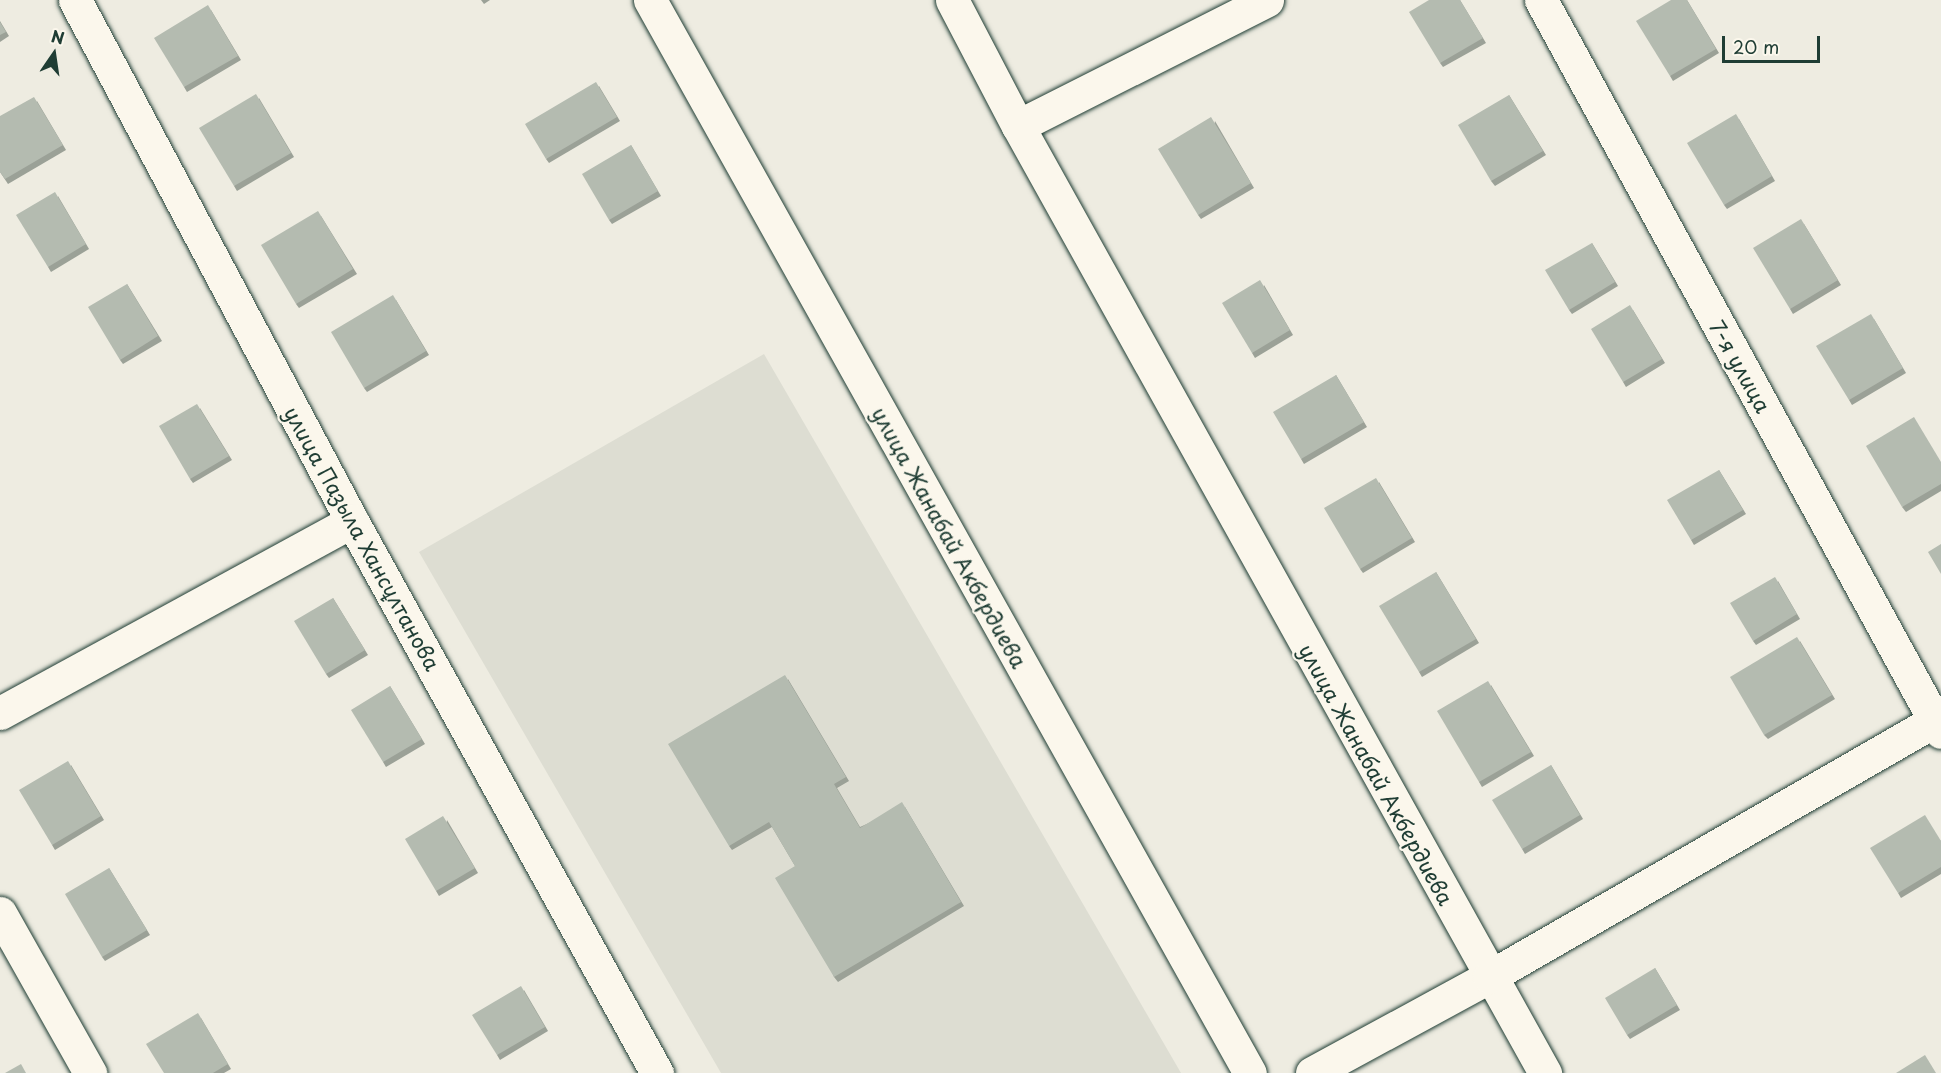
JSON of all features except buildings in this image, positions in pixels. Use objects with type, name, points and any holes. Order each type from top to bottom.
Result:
[{"type":"street","name":"улица Пазыла Хансұлтанова","points":[[75,0],[352,521],[657,1073]]},
{"type":"street","name":"улица Жанабай Акбердиева","points":[[650,0],[1250,1073]]},
{"type":"street","name":"улица Жанабай Акбердиева","points":[[952,0],[1018,126],[1489,977],[1545,1073]]},
{"type":"street","points":[[1018,126],[1267,0]]},
{"type":"street","name":"7-я улица","points":[[1541,0],[1939,723]]},
{"type":"street","points":[[0,712],[352,521]]},
{"type":"street","points":[[1312,1073],[1489,977],[1939,723]]},
{"type":"street","points":[[0,913],[90,1073]]},
{"type":"shaded area","points":[[764,354],[1181,1073],[721,1073],[419,552]]}]
